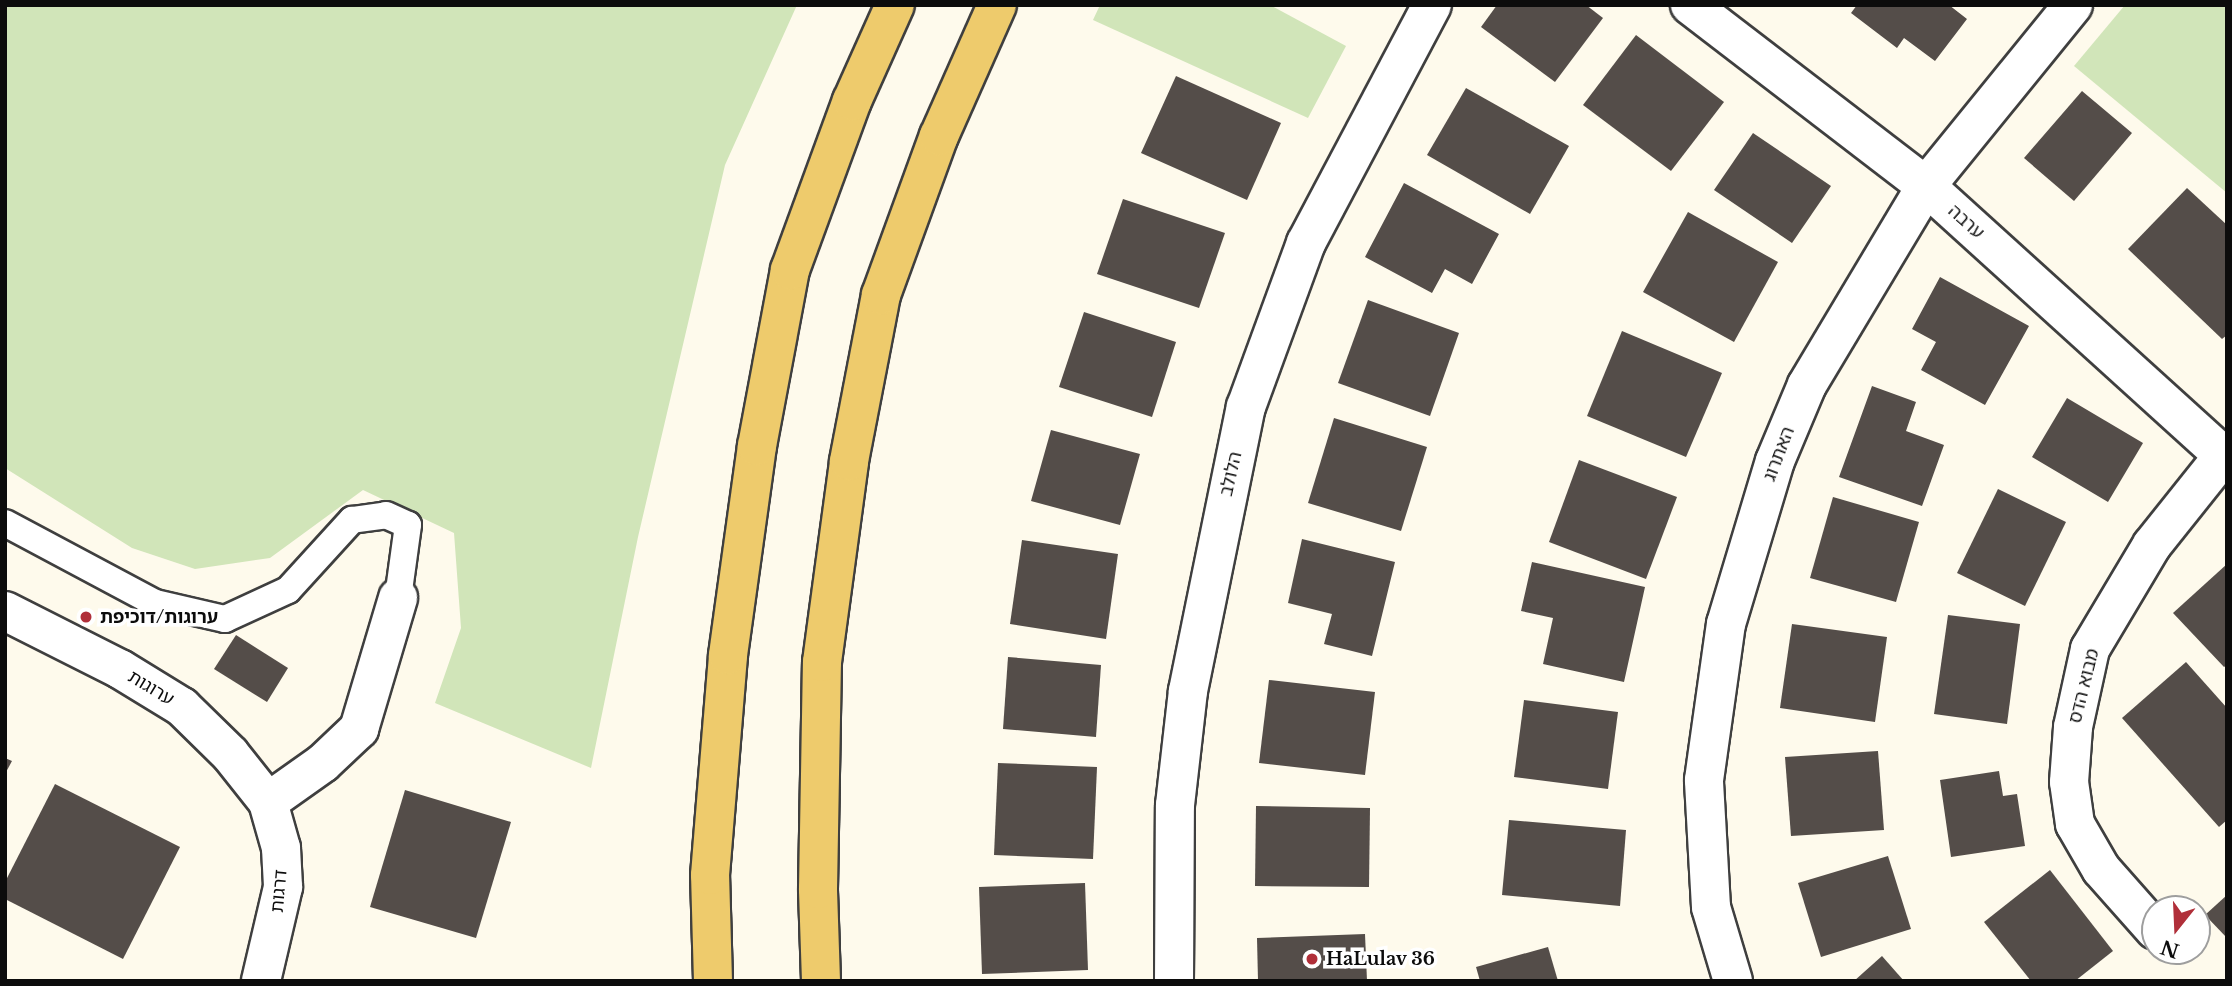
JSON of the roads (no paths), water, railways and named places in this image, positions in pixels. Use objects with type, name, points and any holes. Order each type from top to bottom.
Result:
[{"type":"main road","points":[[713,981],[710,875],[728,655],[759,432],[790,270],[852,101],[895,5]]},
{"type":"main road","points":[[821,981],[818,889],[822,662],[849,461],[881,295],[939,136],[997,5]]},
{"type":"street","name":"הלולב","points":[[1174,981],[1175,805],[1188,691],[1246,407],[1306,243],[1432,5]]},
{"type":"street","name":"ערבה","points":[[1690,5],[1926,186],[2225,457]]},
{"type":"street","name":"האתרוג","points":[[1733,981],[1712,907],[1703,779],[1726,624],[1775,461],[1807,385],[1926,186],[2073,5]]},
{"type":"street","name":"מבוא הדס","points":[[2141,914],[2101,869],[2075,824],[2069,782],[2073,727],[2090,649],[2152,545],[2225,457]]},
{"type":"street","points":[[268,802],[323,763],[359,729],[398,598]]},
{"type":"street","name":"ערוגות","points":[[5,611],[120,669],[182,707],[230,754],[268,802]]},
{"type":"street","name":"דרגות","points":[[261,981],[283,887],[281,848],[268,802]]},
{"type":"lane","points":[[5,523],[155,603],[191,615],[225,619],[288,590],[352,520],[386,514],[408,525],[398,598]]},
{"type":"place","name":"ערוגות/דוכיפת","points":[[86,617]]},
{"type":"place","name":"HaLulav 36","points":[[1312,959]]}]
